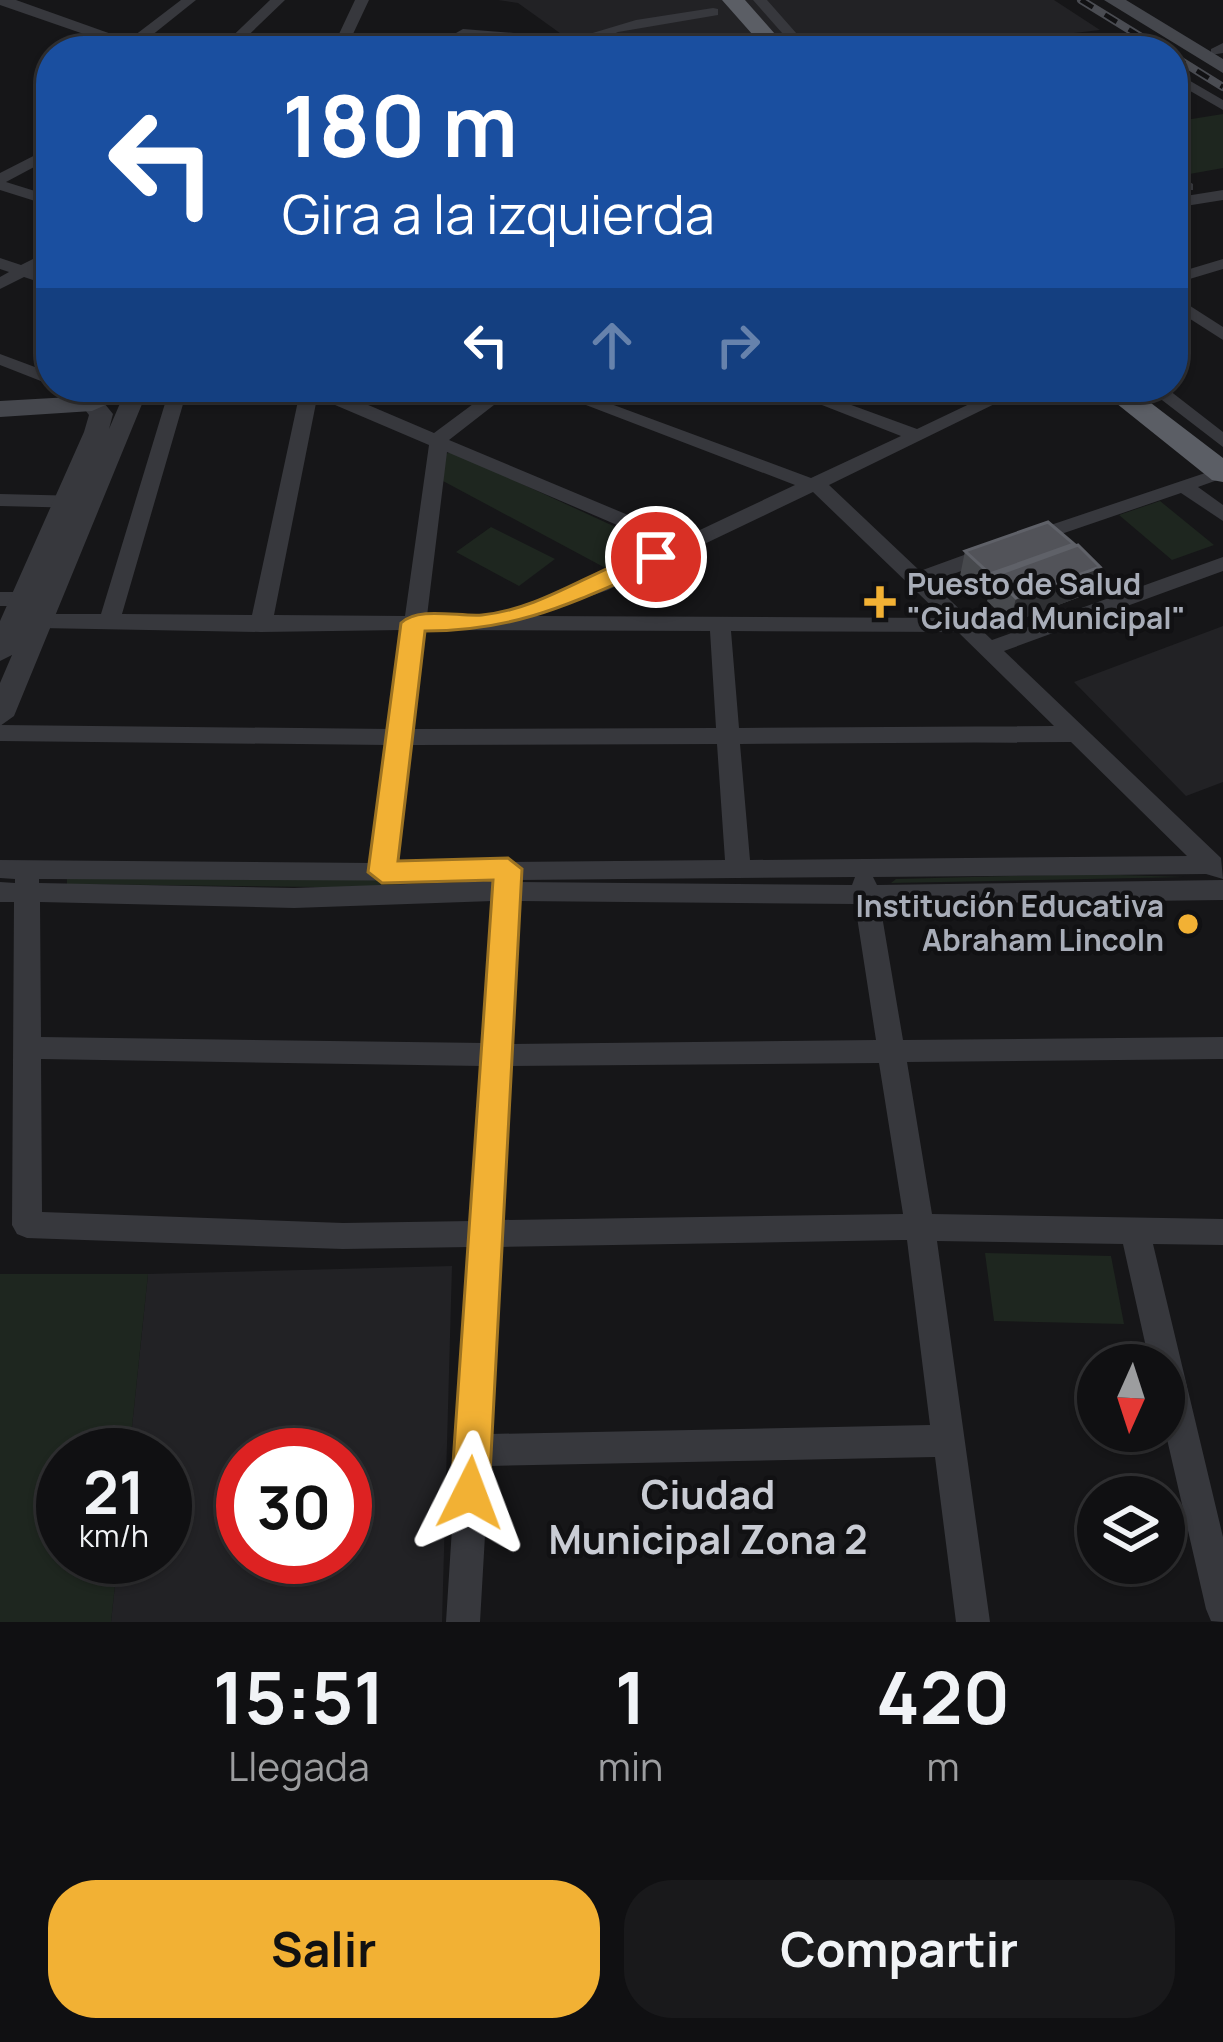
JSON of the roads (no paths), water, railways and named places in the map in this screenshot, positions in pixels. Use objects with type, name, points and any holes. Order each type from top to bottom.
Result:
[{"type":"highway","points":[[733,0],[765,36]]},
{"type":"highway","points":[[1133,402],[1222,462]]},
{"type":"main road","points":[[1113,0],[1184,36]]},
{"type":"main road","points":[[1129,0],[1221,55]]},
{"type":"main road","points":[[1188,38],[1221,55]]},
{"type":"main road","points":[[0,394],[36,392]]},
{"type":"main road","points":[[0,409],[36,399]]},
{"type":"street","points":[[0,0],[106,36]]},
{"type":"street","points":[[153,36],[189,0]]},
{"type":"street","points":[[240,36],[278,0]]},
{"type":"street","points":[[345,36],[362,0]]},
{"type":"street","points":[[613,36],[713,12],[702,0]]},
{"type":"street","points":[[760,0],[792,36]]},
{"type":"street","points":[[1188,85],[1223,106]]},
{"type":"street","points":[[1188,90],[1195,89]]},
{"type":"street","points":[[0,182],[36,161]]},
{"type":"street","points":[[0,182],[36,195]]},
{"type":"street","points":[[1188,201],[1223,195]]},
{"type":"street","points":[[0,262],[36,275]]},
{"type":"street","points":[[0,284],[36,263]]},
{"type":"street","points":[[1188,274],[1223,264]]},
{"type":"street","points":[[1188,310],[1223,335]]},
{"type":"street","points":[[0,359],[36,373]]},
{"type":"street","points":[[79,502],[100,420],[85,402]]},
{"type":"street","points":[[0,652],[129,402]]},
{"type":"street","points":[[109,622],[175,402]]},
{"type":"street","points":[[261,625],[307,402]]},
{"type":"street","points":[[348,402],[681,545]]},
{"type":"street","points":[[382,872],[439,438],[488,402]]},
{"type":"street","points":[[587,402],[804,486],[824,489],[1217,870]]},
{"type":"street","points":[[826,402],[919,436]]},
{"type":"street","points":[[484,623],[563,601],[989,402]]},
{"type":"street","points":[[919,579],[1182,484],[1222,462],[1168,402]]},
{"type":"street","points":[[1182,484],[1223,515]]},
{"type":"street","points":[[0,500],[79,502]]},
{"type":"street","points":[[992,648],[1223,564]]},
{"type":"street","points":[[21,606],[109,622],[968,626]]},
{"type":"street","points":[[2,708],[21,606]]},
{"type":"street","points":[[720,626],[738,868]]},
{"type":"street","points":[[0,734],[1077,734]]},
{"type":"street","points":[[13,880],[294,898],[738,868],[863,882],[1217,870]]},
{"type":"street","points":[[13,880],[382,872],[507,880],[1223,890]]},
{"type":"street","points":[[13,880],[28,1048],[27,1225],[194,1227],[267,1235],[920,1228],[1223,1232]]},
{"type":"street","points":[[463,1622],[507,880]]},
{"type":"street","points":[[863,882],[920,1228],[974,1622]]},
{"type":"street","points":[[28,1048],[497,1055],[1223,1048]]},
{"type":"street","points":[[1135,1233],[1223,1609]]},
{"type":"street","points":[[472,1450],[947,1441]]},
{"type":"railway","points":[[1081,0],[1140,36]]},
{"type":"railway","points":[[1188,65],[1223,87]]},
{"type":"place","name":"Puesto de Salud \"Ciudad Municipal\"","points":[[880,602]]},
{"type":"place","name":"Institución Educativa Abraham Lincoln","points":[[1188,924]]},
{"type":"district","name":"Ciudad Municipal Zona 2","points":[[708,1518]]}]
